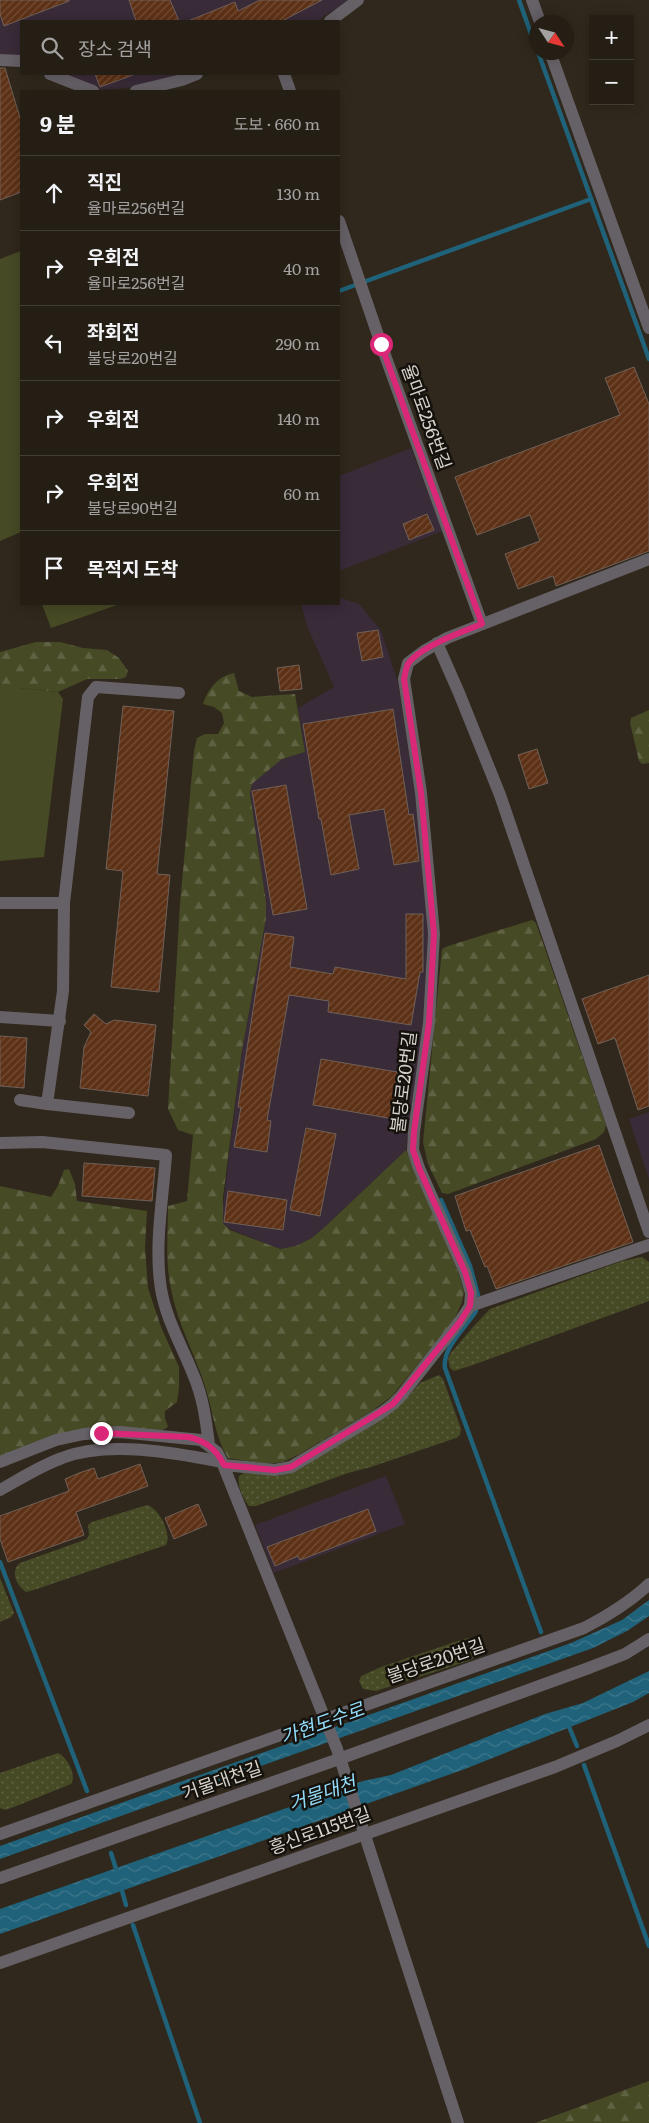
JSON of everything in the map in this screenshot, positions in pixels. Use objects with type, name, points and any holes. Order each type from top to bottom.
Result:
[{"type":"street","points":[[331,20],[358,0]]},
{"type":"street","points":[[532,0],[537,15]]},
{"type":"street","points":[[0,60],[20,62]]},
{"type":"street","points":[[553,60],[649,328]]},
{"type":"street","points":[[53,75],[90,90]]},
{"type":"street","points":[[140,90],[194,75]]},
{"type":"street","points":[[284,75],[290,90]]},
{"type":"street","name":"율마로256번길","points":[[340,224],[482,624]]},
{"type":"street","points":[[649,558],[482,624],[437,644],[460,693],[500,796],[649,1232]]},
{"type":"street","name":"불당로20번길","points":[[437,644],[424,651],[408,664],[404,679],[421,793],[434,934],[429,1023],[413,1150],[419,1168],[465,1272],[471,1293],[470,1306]]},
{"type":"street","points":[[47,1104],[60,1021],[63,990],[64,904],[88,697],[96,687],[179,693]]},
{"type":"street","points":[[0,903],[64,904]]},
{"type":"street","points":[[0,1017],[60,1021]]},
{"type":"street","points":[[20,1100],[129,1114]]},
{"type":"street","points":[[0,1143],[42,1142],[166,1155],[159,1245],[161,1289],[174,1334],[193,1374],[205,1408],[209,1445]]},
{"type":"street","points":[[0,1490],[63,1457],[91,1451],[124,1449],[157,1452],[275,1470],[291,1467],[393,1404],[460,1322],[470,1306],[649,1245]]},
{"type":"street","points":[[0,1462],[56,1440],[101,1433],[188,1437],[201,1440],[209,1445],[223,1463],[327,1722],[458,2123]]},
{"type":"street","name":"불당로20번길","points":[[0,1834],[327,1722],[584,1628],[612,1614],[649,1584]]},
{"type":"street","name":"거물대천길","points":[[0,1878],[339,1759],[625,1654],[649,1639]]},
{"type":"street","name":"흥신로115번길","points":[[0,1963],[100,1930],[363,1830],[555,1767],[617,1741],[649,1725]]},
{"type":"shaded area","points":[[0,0],[349,0],[319,20],[20,20],[20,58],[0,56]]},
{"type":"shaded area","points":[[59,75],[183,75],[141,87],[97,90]]},
{"type":"shaded area","points":[[411,448],[443,531],[340,571],[340,476]]},
{"type":"shaded area","points":[[340,597],[359,604],[381,630],[398,683],[416,800],[425,878],[428,934],[423,1028],[406,1150],[312,1238],[296,1246],[280,1249],[230,1229],[223,1223],[222,1214],[241,1056],[266,918],[266,902],[250,793],[252,784],[282,759],[305,752],[298,708],[334,687],[307,626],[301,605],[340,605]]},
{"type":"shaded area","points":[[649,1112],[649,1179],[629,1119]]},
{"type":"shaded area","points":[[386,1476],[405,1524],[274,1573],[255,1525]]},
{"type":"green space","points":[[20,251],[20,532],[0,541],[0,259]]},
{"type":"green space","points":[[42,605],[117,605],[51,628]]},
{"type":"green space","points":[[36,642],[60,642],[83,648],[107,650],[119,658],[128,671],[126,677],[120,679],[87,679],[58,692],[0,688],[0,652]]},
{"type":"green space","points":[[234,673],[239,691],[252,697],[295,694],[305,752],[282,759],[252,784],[250,793],[266,902],[266,918],[241,1056],[223,1197],[223,1223],[230,1230],[280,1249],[296,1246],[312,1238],[327,1225],[406,1150],[459,1274],[464,1292],[454,1320],[392,1396],[372,1411],[298,1455],[283,1462],[266,1464],[228,1458],[224,1450],[217,1433],[205,1386],[174,1302],[167,1258],[168,1206],[187,1201],[193,1135],[178,1130],[168,1109],[180,904],[194,751],[197,738],[205,734],[218,734],[224,723],[222,713],[214,707],[203,704],[208,693],[218,680]]},
{"type":"green space","points":[[0,688],[58,692],[63,699],[44,857],[0,861]]},
{"type":"green space","points":[[649,710],[649,763],[642,764],[639,761],[630,723],[631,718]]},
{"type":"green space","points":[[532,920],[536,923],[606,1125],[604,1132],[596,1139],[448,1194],[442,1193],[428,1164],[423,1142],[442,949]]},
{"type":"green space","points":[[69,1169],[75,1184],[77,1201],[147,1211],[145,1248],[148,1288],[161,1327],[179,1367],[177,1402],[165,1411],[168,1427],[161,1431],[134,1429],[0,1456],[0,1186],[51,1197],[58,1186],[64,1170]]},
{"type":"green space","points":[[642,1257],[649,1262],[649,1301],[473,1365],[454,1371],[450,1368],[448,1359],[451,1353],[490,1309],[622,1261]]},
{"type":"green space","points":[[439,1375],[443,1379],[461,1429],[460,1435],[456,1438],[348,1473],[256,1506],[249,1506],[240,1488],[239,1476],[244,1473],[279,1476],[298,1470],[405,1400],[420,1383]]},
{"type":"green space","points":[[147,1505],[156,1511],[166,1528],[166,1545],[34,1590],[26,1592],[19,1586],[15,1570],[20,1563],[87,1539],[89,1535],[88,1525],[92,1522]]},
{"type":"green space","points":[[0,1578],[14,1613],[11,1617],[0,1622]]},
{"type":"green space","points":[[470,1638],[476,1644],[479,1653],[468,1661],[376,1691],[363,1689],[359,1681],[361,1676],[381,1667]]},
{"type":"green space","points":[[58,1753],[65,1758],[72,1771],[73,1780],[71,1784],[14,1807],[5,1810],[0,1808],[0,1773]]},
{"type":"green space","points":[[649,2081],[649,2123],[535,2123]]},
{"type":"water","points":[[649,1600],[649,1616],[627,1631],[593,1648],[0,1859],[0,1846],[571,1643],[622,1620]]},
{"type":"water","points":[[649,1671],[649,1693],[633,1702],[465,1769],[0,1934],[0,1909],[363,1781],[391,1775],[545,1714],[583,1703]]},
{"type":"building","points":[[0,0],[69,1],[4,26],[0,14]]},
{"type":"building","points":[[129,0],[170,0],[179,20],[136,20]]},
{"type":"building","points":[[260,0],[322,0],[284,20],[190,20],[235,2],[238,11]]},
{"type":"building","points":[[0,68],[5,68],[20,118],[20,192],[0,200]]},
{"type":"building","points":[[95,75],[133,75],[100,87]]},
{"type":"building","points":[[634,367],[649,404],[649,551],[556,586],[553,576],[518,589],[505,554],[540,541],[530,515],[477,535],[455,477],[620,415],[605,378]]},
{"type":"building","points":[[427,514],[434,530],[409,540],[403,524]]},
{"type":"building","points":[[378,630],[383,657],[362,661],[357,633]]},
{"type":"building","points":[[299,665],[302,689],[280,691],[277,668]]},
{"type":"building","points":[[123,706],[174,711],[157,874],[170,875],[159,992],[111,987],[123,871],[106,869]]},
{"type":"building","points":[[393,709],[409,815],[413,814],[419,861],[394,865],[384,809],[349,815],[359,869],[331,875],[321,819],[319,819],[303,724]]},
{"type":"building","points":[[537,749],[548,783],[529,789],[518,755]]},
{"type":"building","points":[[286,785],[307,909],[273,915],[252,791]]},
{"type":"building","points":[[406,914],[423,914],[423,972],[420,972],[411,1025],[328,1012],[329,1001],[289,995],[267,1120],[271,1121],[267,1152],[234,1147],[241,1107],[238,1107],[265,933],[294,937],[290,967],[333,974],[335,967],[406,979]]},
{"type":"building","points":[[649,975],[649,1106],[638,1110],[615,1038],[598,1044],[582,999]]},
{"type":"building","points":[[94,1014],[106,1024],[114,1020],[156,1025],[148,1096],[80,1088],[84,1047],[91,1032],[84,1025]]},
{"type":"building","points":[[0,1036],[27,1038],[24,1088],[0,1086]]},
{"type":"building","points":[[321,1059],[403,1073],[394,1119],[313,1105]]},
{"type":"building","points":[[306,1128],[336,1134],[320,1216],[290,1210]]},
{"type":"building","points":[[599,1145],[633,1242],[496,1289],[470,1230],[466,1231],[455,1196]]},
{"type":"building","points":[[84,1163],[155,1168],[152,1201],[82,1196]]},
{"type":"building","points":[[228,1191],[287,1200],[283,1230],[224,1222]]},
{"type":"building","points":[[140,1464],[148,1486],[76,1512],[84,1535],[8,1562],[0,1539],[0,1516],[69,1491],[65,1479],[79,1473],[94,1468],[98,1479]]},
{"type":"building","points":[[198,1504],[207,1525],[174,1539],[165,1518]]},
{"type":"building","points":[[368,1509],[376,1531],[300,1560],[298,1556],[275,1566],[267,1547]]},
{"type":"waterway","points":[[519,0],[529,28]]},
{"type":"waterway","points":[[541,60],[649,359]]},
{"type":"waterway","points":[[340,291],[591,199]]},
{"type":"waterway","points":[[441,1200],[470,1266],[478,1295]]},
{"type":"waterway","points":[[476,1311],[451,1345],[445,1360],[445,1368],[541,1632]]},
{"type":"waterway","points":[[0,1562],[87,1791]]},
{"type":"waterway","points":[[567,1722],[577,1746]]},
{"type":"waterway","points":[[584,1765],[649,1946]]},
{"type":"waterway","points":[[111,1853],[117,1872]]},
{"type":"waterway","points":[[121,1887],[126,1905]]},
{"type":"waterway","points":[[133,1925],[200,2123]]},
{"type":"route","points":[[101,1433],[120,1432],[188,1437],[201,1440],[209,1445],[217,1452],[224,1465],[275,1470],[291,1467],[393,1404],[460,1322],[470,1306],[471,1293],[465,1272],[419,1168],[413,1150],[429,1023],[434,934],[421,793],[404,679],[408,664],[424,651],[447,638],[482,624],[381,344]]},
{"type":"water label","name":"가현도수로","points":[[322,1723]]},
{"type":"water label","name":"거물대천","points":[[322,1793]]}]
